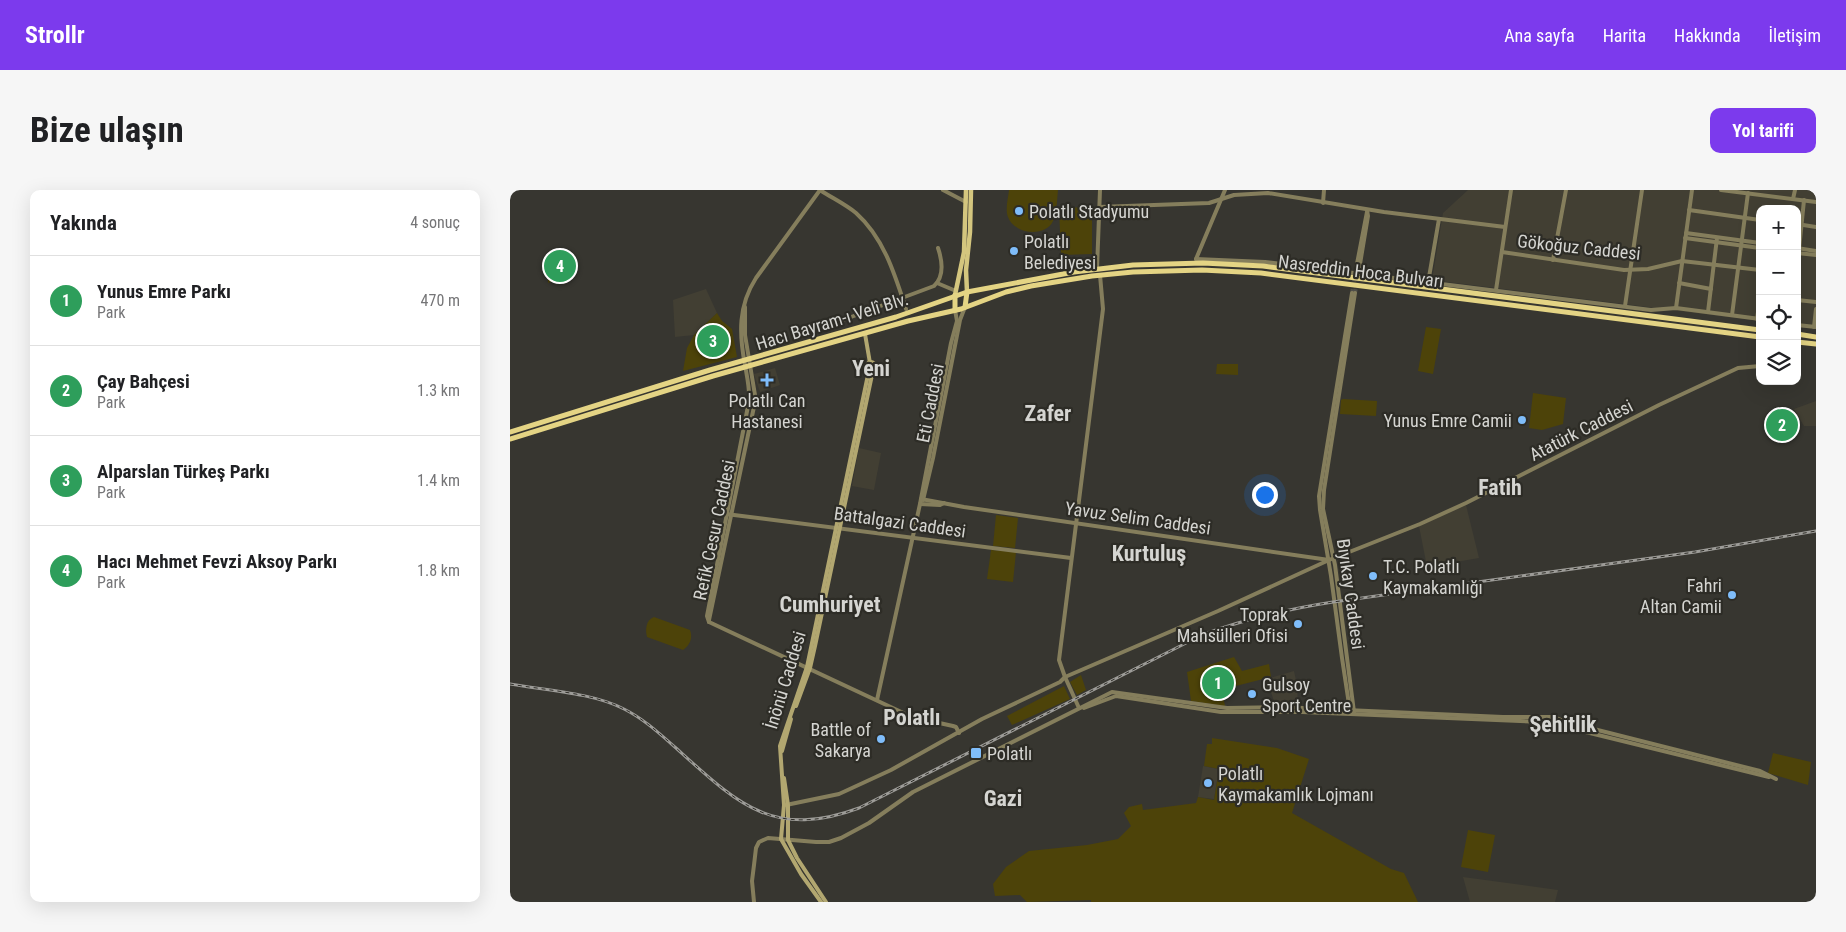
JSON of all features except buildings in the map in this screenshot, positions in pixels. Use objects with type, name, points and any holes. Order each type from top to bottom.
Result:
[{"type":"highway","name":"Nasreddin Hoca Bulvarı","points":[[957,293],[1097,268],[1195,261],[1263,266],[1427,285],[1756,329]]},
{"type":"highway","name":"Nasreddin Hoca Bulvarı","points":[[960,309],[1017,289],[1100,275],[1189,270],[1261,273],[1756,336]]},
{"type":"highway","points":[[960,309],[966,292]]},
{"type":"highway","points":[[957,293],[960,309]]},
{"type":"highway","name":"Hacı Bayram-ı Velî Blv.","points":[[510,432],[922,308],[957,293]]},
{"type":"highway","name":"Hacı Bayram-ı Velî Blv.","points":[[510,439],[748,367],[960,309]]},
{"type":"highway","points":[[1801,335],[1816,337]]},
{"type":"highway","points":[[1801,342],[1816,344]]},
{"type":"main road","points":[[957,293],[964,252],[966,190]]},
{"type":"main road","points":[[966,292],[971,190]]},
{"type":"main road","name":"İnönü Caddesi","points":[[826,902],[796,858],[788,840],[780,746],[808,667],[871,370],[867,365],[870,362],[865,334]]},
{"type":"main road","name":"İnönü Caddesi","points":[[781,839],[786,805]]},
{"type":"main road","points":[[781,839],[801,874],[821,902]]},
{"type":"street","points":[[820,190],[855,213],[872,231],[885,252],[906,309]]},
{"type":"street","name":"Refik Cesur Caddesi","points":[[808,667],[709,622],[750,401],[744,306],[756,278],[820,190]]},
{"type":"street","points":[[943,190],[966,202]]},
{"type":"street","points":[[1097,268],[1100,190]]},
{"type":"street","points":[[1195,261],[1225,190]]},
{"type":"street","points":[[1323,203],[1324,190]]},
{"type":"street","points":[[1496,290],[1511,190]]},
{"type":"street","points":[[1553,260],[1566,190]]},
{"type":"street","points":[[1625,306],[1642,190]]},
{"type":"street","points":[[1676,308],[1692,190]]},
{"type":"street","points":[[1721,190],[1764,193],[1816,202]]},
{"type":"street","points":[[1793,198],[1795,190]]},
{"type":"street","points":[[1099,207],[1201,203],[1242,194],[1268,193],[1368,210],[1505,227]]},
{"type":"street","points":[[1732,315],[1748,193]]},
{"type":"street","points":[[1801,215],[1804,200]]},
{"type":"street","points":[[1357,269],[1364,216],[1368,210]]},
{"type":"street","points":[[1689,210],[1756,219]]},
{"type":"street","points":[[1439,219],[1427,285],[1496,290],[1651,310],[1676,308],[1756,319]]},
{"type":"street","points":[[1801,225],[1816,227]]},
{"type":"street","points":[[1686,236],[1756,243]]},
{"type":"street","points":[[1708,312],[1717,240]]},
{"type":"street","points":[[1742,243],[1756,247]]},
{"type":"street","points":[[822,324],[827,326],[934,286],[937,283],[942,262],[938,248]]},
{"type":"street","points":[[1801,251],[1816,251]]},
{"type":"street","name":"Gökoğuz Caddesi","points":[[1502,252],[1630,270],[1682,261],[1756,269]]},
{"type":"street","points":[[1801,252],[1816,255]]},
{"type":"street","points":[[1079,708],[1059,660],[1102,309],[1100,275]]},
{"type":"street","points":[[937,283],[957,293]]},
{"type":"street","points":[[1679,283],[1711,289]]},
{"type":"street","name":"Bıyıkay Caddesi","points":[[1352,712],[1331,559],[1320,510],[1319,496],[1353,293]]},
{"type":"street","points":[[1801,300],[1816,302]]},
{"type":"street","name":"Eti Caddesi","points":[[922,500],[951,343],[960,309]]},
{"type":"street","name":"Eti Caddesi","points":[[877,700],[912,537],[922,500],[960,320],[960,309]]},
{"type":"street","points":[[1801,325],[1815,327],[1816,309]]},
{"type":"street","name":"Atatürk Caddesi","points":[[786,805],[839,794],[891,770],[982,719],[1060,682],[1065,677],[1218,611],[1331,559],[1420,524],[1483,495],[1659,405],[1738,368],[1756,366]]},
{"type":"street","name":"Yavuz Selim Caddesi","points":[[922,500],[940,505],[944,503],[1331,559]]},
{"type":"street","name":"Battalgazi Caddesi","points":[[728,514],[1071,558]]},
{"type":"street","points":[[808,667],[912,717],[956,727],[959,733]]},
{"type":"street","points":[[754,902],[752,880],[756,848],[759,842],[766,838],[829,842],[841,838],[869,823],[913,792],[1079,708],[1089,707],[1116,696],[1221,712],[1352,712],[1554,717],[1566,722],[1751,769],[1776,779],[1545,722],[1352,712]]},
{"type":"shaded area","name":"Polatlı Stadyumu","points":[[1009,190],[1058,190],[1057,206],[1053,221],[1049,226],[1037,232],[1030,232],[1016,227],[1008,217]]},
{"type":"shaded area","points":[[1468,190],[1816,190],[1816,328],[1801,326],[1801,205],[1756,205],[1756,320],[1432,280],[1443,213]]},
{"type":"shaded area","points":[[1092,207],[1092,254],[1061,255],[1059,208]]},
{"type":"shaded area","points":[[547,256],[573,261],[573,271],[567,273],[567,276],[548,283]]},
{"type":"shaded area","points":[[706,289],[717,313],[694,335],[675,337],[673,300]]},
{"type":"shaded area","points":[[717,313],[722,321],[732,329],[737,357],[683,371],[687,348],[694,335]]},
{"type":"shaded area","points":[[1426,327],[1441,329],[1433,374],[1418,371]]},
{"type":"shaded area","points":[[1217,364],[1238,364],[1238,375],[1216,374]]},
{"type":"shaded area","name":"Polatlı Can Hastanesi","points":[[775,368],[780,385],[760,392],[754,374]]},
{"type":"shaded area","points":[[1533,393],[1566,398],[1563,424],[1542,430],[1529,428]]},
{"type":"shaded area","points":[[1341,400],[1377,401],[1376,416],[1340,414]]},
{"type":"shaded area","points":[[1816,401],[1816,426],[1804,426],[1794,409]]},
{"type":"shaded area","points":[[1787,413],[1795,430],[1776,436],[1769,421]]},
{"type":"shaded area","points":[[859,448],[881,453],[874,490],[852,486]]},
{"type":"shaded area","points":[[1466,505],[1479,558],[1427,567],[1419,526]]},
{"type":"shaded area","points":[[996,515],[1018,518],[1015,548],[993,546]]},
{"type":"shaded area","points":[[991,550],[1016,552],[1013,582],[987,579]]},
{"type":"shaded area","points":[[654,617],[690,630],[691,639],[683,650],[647,637],[647,625],[649,620]]},
{"type":"shaded area","points":[[1234,657],[1242,671],[1269,664],[1271,677],[1224,689],[1222,691],[1225,706],[1191,701],[1187,672]]},
{"type":"shaded area","points":[[1294,671],[1298,706],[1275,705],[1267,679]]},
{"type":"shaded area","points":[[1081,675],[1086,690],[1077,695],[1070,682]]},
{"type":"shaded area","points":[[1064,686],[1070,699],[1012,725],[1007,716]]},
{"type":"shaded area","points":[[1212,738],[1277,748],[1309,759],[1292,813],[1391,869],[1404,873],[1418,902],[1091,902],[1091,900],[1027,902],[1020,895],[995,896],[993,884],[1006,867],[1029,851],[1087,845],[1118,839],[1131,826],[1124,813],[1129,807],[1142,804],[1143,810],[1196,803],[1198,797],[1214,800],[1219,769],[1204,766],[1207,744],[1212,744]]},
{"type":"shaded area","points":[[1773,753],[1811,762],[1808,785],[1768,773]]},
{"type":"shaded area","name":"Polatlı Kaymakamlık Lojmanı","points":[[1203,766],[1219,769],[1214,799],[1198,797]]},
{"type":"shaded area","points":[[1468,830],[1495,835],[1488,872],[1461,867]]},
{"type":"shaded area","points":[[1463,877],[1558,890],[1555,902],[1470,902]]},
{"type":"tunnel","points":[[1352,293],[1356,269]]},
{"type":"tunnel","points":[[1355,293],[1358,276]]},
{"type":"railway","points":[[510,684],[598,699],[624,709],[652,727],[718,785],[738,800],[758,811],[779,818],[803,820],[829,817],[859,808],[1202,635],[1250,619],[1333,602],[1695,552],[1816,531]]},
{"type":"place","name":"Polatlı Stadyumu","points":[[1019,211]]},
{"type":"place","name":"Polatlı Belediyesi","points":[[1014,251]]},
{"type":"place","name":"Hacı Mehmet Fevzi Aksoy Parkı","points":[[560,266]]},
{"type":"place","name":"Alparslan Türkeş Parkı","points":[[713,341]]},
{"type":"place","name":"Polatlı Can Hastanesi","points":[[767,380]]},
{"type":"place","name":"Yunus Emre Camii","points":[[1522,420]]},
{"type":"place","name":"Çay Bahçesi","points":[[1782,425]]},
{"type":"place","name":"T.C. Polatlı Kaymakamlığı","points":[[1373,576]]},
{"type":"place","name":"Fahri Altan Camii","points":[[1732,595]]},
{"type":"place","name":"Toprak Mahsülleri Ofisi","points":[[1298,624]]},
{"type":"place","name":"Yunus Emre Parkı","points":[[1218,683]]},
{"type":"place","name":"Gulsoy Sport Centre","points":[[1252,694]]},
{"type":"place","name":"Battle of Sakarya","points":[[881,739]]},
{"type":"place","name":"Polatlı","points":[[976,753]]},
{"type":"place","name":"Polatlı Kaymakamlık Lojmanı","points":[[1208,783]]},
{"type":"district","name":"Yeni","points":[[871,368]]},
{"type":"district","name":"Zafer","points":[[1048,413]]},
{"type":"district","name":"Fatih","points":[[1500,487]]},
{"type":"district","name":"Kurtuluş","points":[[1149,553]]},
{"type":"district","name":"Cumhuriyet","points":[[830,604]]},
{"type":"district","name":"Polatlı","points":[[912,717]]},
{"type":"district","name":"Şehitlik","points":[[1563,724]]},
{"type":"district","name":"Gazi","points":[[1003,798]]}]
